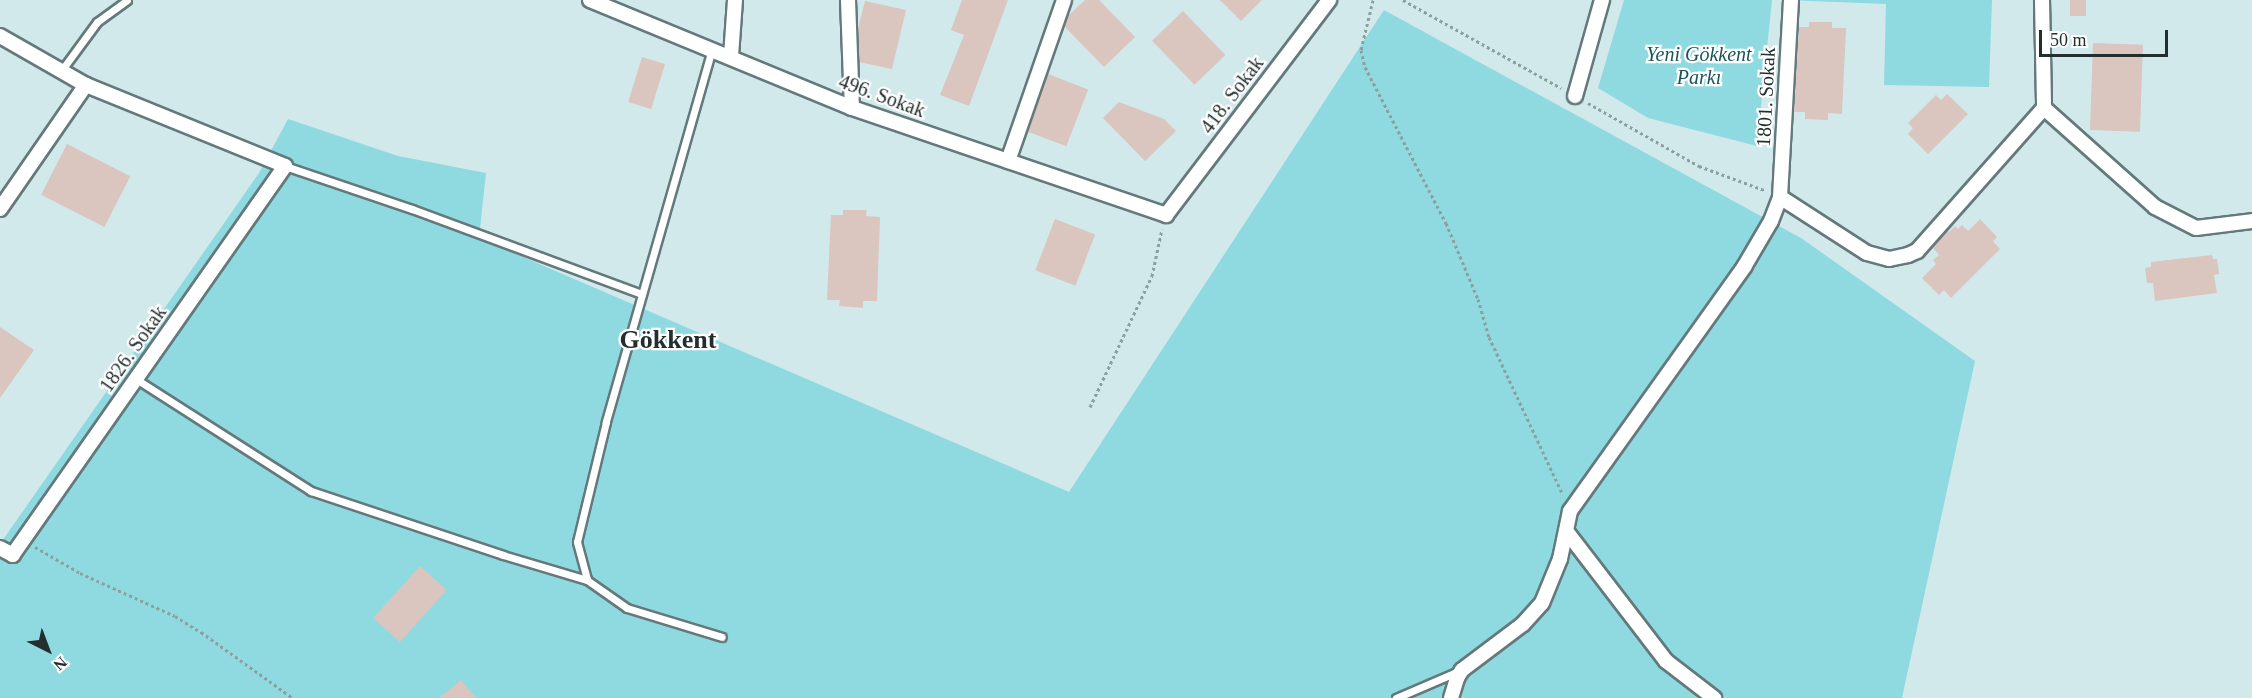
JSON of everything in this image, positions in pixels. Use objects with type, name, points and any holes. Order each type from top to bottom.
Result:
[{"type":"street","name":"496. Sokak","points":[[590,0],[731,56],[852,108],[1166,214]]},
{"type":"street","points":[[731,56],[735,0]]},
{"type":"street","points":[[848,0],[852,108]]},
{"type":"street","points":[[1008,161],[1064,0]]},
{"type":"street","name":"418. Sokak","points":[[1166,214],[1329,0]]},
{"type":"street","points":[[1575,96],[1602,0]]},
{"type":"street","name":"1801. Sokak","points":[[1780,196],[1791,0]]},
{"type":"street","points":[[1451,698],[1462,670],[1533,614],[1548,593],[1567,532],[1570,511],[1744,267],[1758,244],[1780,196],[1867,253],[1889,259],[1908,255],[1917,250],[2044,108],[2042,0]]},
{"type":"street","points":[[0,36],[86,85],[285,166]]},
{"type":"street","points":[[0,209],[86,85]]},
{"type":"street","points":[[2044,108],[2155,207],[2196,228],[2252,221]]},
{"type":"street","name":"1826. Sokak","points":[[0,548],[13,555],[285,166]]},
{"type":"street","points":[[1567,532],[1666,661],[1714,698]]},
{"type":"lane","points":[[61,71],[98,22],[127,0]]},
{"type":"lane","points":[[587,580],[577,542],[642,294],[712,49]]},
{"type":"lane","points":[[285,166],[412,209],[642,294]]},
{"type":"lane","points":[[136,379],[311,491],[587,580],[627,608],[722,637]]},
{"type":"lane","points":[[1396,698],[1462,670]]},
{"type":"path","points":[[1373,0],[1361,50],[1365,67],[1446,223],[1478,299],[1489,337],[1570,511]]},
{"type":"path","points":[[1090,407],[1152,276],[1166,214]]},
{"type":"path","points":[[24,540],[63,564],[175,616],[293,698]]},
{"type":"green space","name":"Yeni Gökkent Parkı","points":[[1624,0],[1772,0],[1757,146],[1648,118],[1598,88]]},
{"type":"green space","points":[[1785,0],[1992,0],[1989,87],[1884,85],[1886,4]]},
{"type":"green space","points":[[1384,10],[1801,238],[1975,361],[1902,698],[0,698],[0,544],[259,173],[288,119],[398,156],[486,173],[479,238],[1069,492]]},
{"type":"building","points":[[962,0],[1008,0],[969,106],[940,95],[964,35],[951,30]]},
{"type":"building","points":[[1085,0],[1099,0],[1135,37],[1104,67],[1064,26],[1067,17]]},
{"type":"building","points":[[1220,0],[1262,0],[1241,21]]},
{"type":"building","points":[[2070,0],[2086,0],[2086,16],[2070,16]]},
{"type":"building","points":[[865,1],[906,10],[892,69],[859,62],[858,28]]},
{"type":"building","points":[[1183,11],[1225,55],[1194,85],[1152,41]]},
{"type":"building","points":[[1809,22],[1832,22],[1832,28],[1846,28],[1842,114],[1828,113],[1828,120],[1805,119],[1805,112],[1794,112],[1799,27],[1809,27]]},
{"type":"building","points":[[2093,43],[2143,45],[2140,132],[2090,130]]},
{"type":"building","points":[[642,57],[665,64],[651,109],[628,102]]},
{"type":"building","points":[[1048,74],[1088,89],[1066,146],[1026,131]]},
{"type":"building","points":[[1947,94],[1968,114],[1928,154],[1908,134],[1913,128],[1908,123],[1936,95],[1941,100]]},
{"type":"building","points":[[1119,102],[1164,119],[1176,131],[1145,161],[1103,118]]},
{"type":"building","points":[[67,144],[130,176],[104,227],[41,195]]},
{"type":"building","points":[[843,210],[867,210],[866,216],[880,217],[877,301],[863,301],[863,308],[839,306],[840,300],[827,300],[831,215],[843,215]]},
{"type":"building","points":[[1055,219],[1095,234],[1075,286],[1035,270]]},
{"type":"building","points":[[1980,219],[1997,237],[1993,241],[2000,249],[1951,298],[1944,290],[1939,295],[1922,278],[1936,264],[1933,260],[1939,255],[1933,248],[1947,230],[1949,232],[1955,226],[1958,229],[1962,225],[1968,231]]},
{"type":"building","points":[[2212,255],[2213,259],[2217,259],[2219,274],[2214,275],[2217,293],[2155,301],[2153,283],[2147,283],[2145,268],[2151,267],[2151,262]]},
{"type":"building","points":[[0,327],[34,350],[0,398]]},
{"type":"building","points":[[420,566],[447,590],[400,642],[373,618]]},
{"type":"building","points":[[461,680],[476,698],[439,698]]},
{"type":"district","name":"Gökkent","points":[[668,340]]}]
